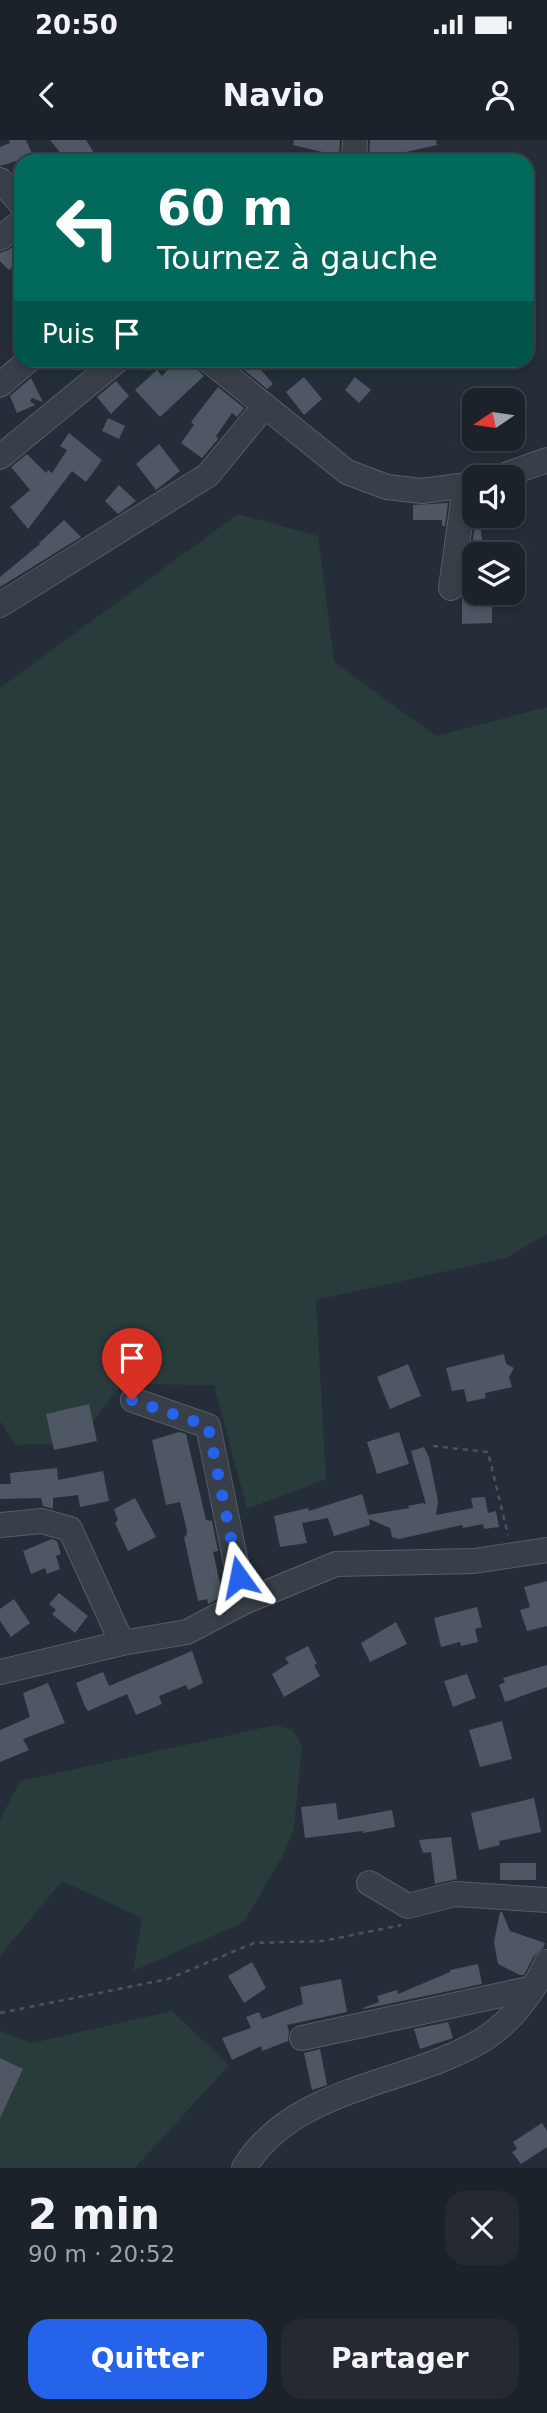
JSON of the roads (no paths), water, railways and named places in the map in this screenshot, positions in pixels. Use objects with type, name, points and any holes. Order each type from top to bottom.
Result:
[{"type":"street","points":[[0,180],[14,196]]},
{"type":"street","points":[[0,238],[14,227]]},
{"type":"street","points":[[0,385],[20,368]]},
{"type":"street","points":[[0,457],[108,368]]},
{"type":"street","points":[[218,368],[347,472],[387,487],[422,491],[462,486]]},
{"type":"street","points":[[0,605],[208,475],[264,407]]},
{"type":"street","points":[[525,468],[547,460]]},
{"type":"street","points":[[452,587],[462,527]]},
{"type":"street","points":[[132,1400],[208,1426],[244,1602]]},
{"type":"street","points":[[0,1525],[42,1521],[70,1528],[122,1643]]},
{"type":"street","points":[[0,1672],[122,1643],[187,1632],[244,1602],[336,1564],[474,1561],[547,1549]]},
{"type":"street","points":[[369,1883],[408,1906],[455,1895],[547,1900]]},
{"type":"street","points":[[490,1908],[547,1913]]},
{"type":"street","points":[[244,2168],[269,2138],[319,2104],[434,2061],[484,2039],[515,2012],[533,1988],[547,1962]]},
{"type":"street","points":[[302,2038],[533,1988]]}]
